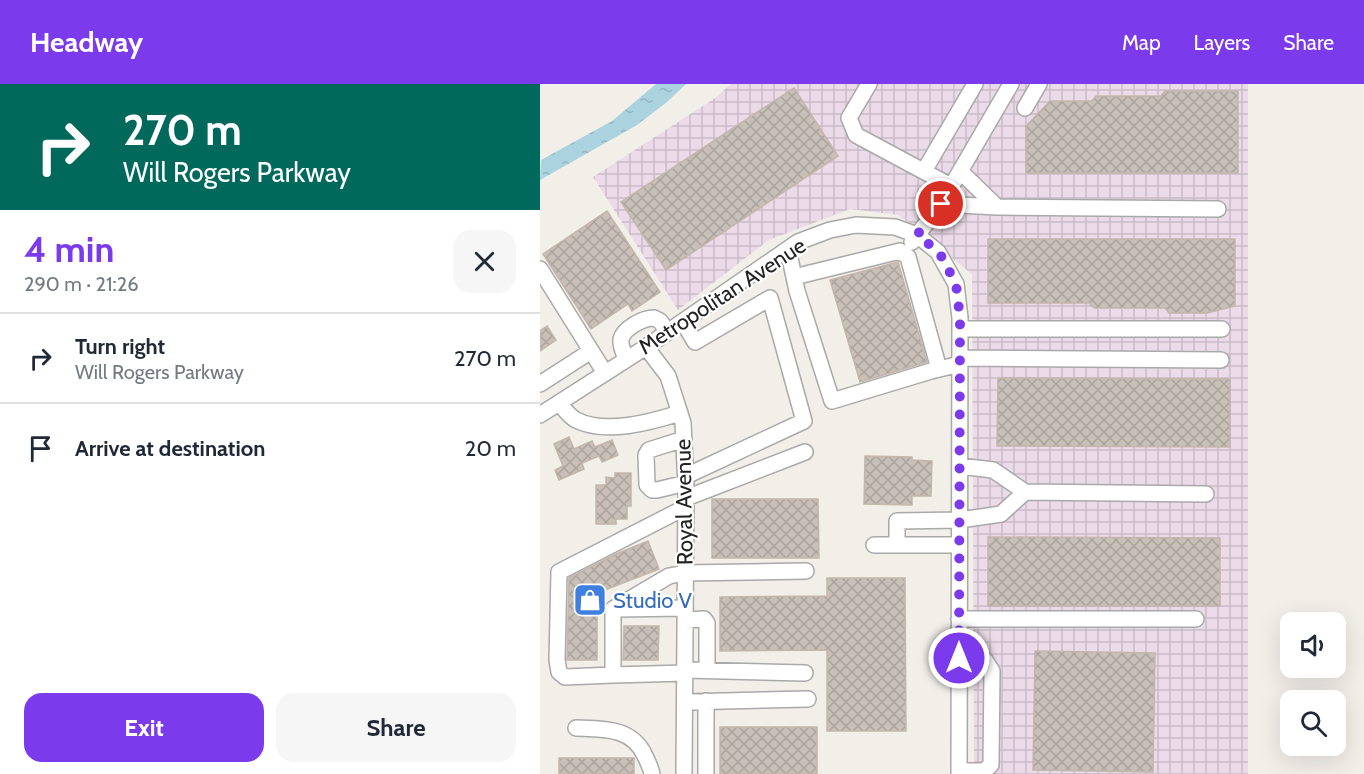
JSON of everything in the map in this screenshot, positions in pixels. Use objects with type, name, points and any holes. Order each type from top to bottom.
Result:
[{"type":"street","points":[[869,84],[849,118],[856,135],[951,186]]},
{"type":"street","points":[[924,171],[975,84]]},
{"type":"street","points":[[903,254],[941,204],[1011,84]]},
{"type":"street","points":[[1024,108],[1039,84]]},
{"type":"street","points":[[960,171],[997,207]]},
{"type":"street","points":[[941,204],[997,207],[1218,209]]},
{"type":"street","name":"Metropolitan Avenue","points":[[540,415],[646,347],[798,242],[830,230],[856,225],[895,227],[917,235]]},
{"type":"street","points":[[917,235],[939,252],[956,284],[960,329],[959,545],[959,619],[959,658],[959,772],[984,771],[991,765],[992,671],[985,660],[959,658]]},
{"type":"street","points":[[788,249],[831,401],[960,361],[1221,360]]},
{"type":"street","points":[[794,276],[900,251],[908,257],[939,369]]},
{"type":"street","points":[[540,269],[546,293],[605,373]]},
{"type":"street","points":[[724,293],[736,318]]},
{"type":"street","points":[[683,322],[695,342],[770,298],[804,422],[686,491],[559,572],[556,660],[559,672],[565,677],[707,670],[805,673]]},
{"type":"street","points":[[626,359],[621,347],[621,338],[626,331],[643,320],[654,318],[660,321],[668,332]]},
{"type":"street","points":[[960,329],[1222,329]]},
{"type":"street","name":"Royal Avenue","points":[[646,347],[668,376],[683,423],[686,491],[684,774]]},
{"type":"street","points":[[540,384],[591,351]]},
{"type":"street","points":[[559,404],[576,420],[594,425],[618,427],[646,423],[680,413]]},
{"type":"street","points":[[684,439],[652,447],[649,450],[646,455],[647,485],[652,489],[686,491],[805,452]]},
{"type":"street","points":[[960,466],[993,470],[1025,492],[1206,494]]},
{"type":"street","points":[[897,545],[897,521],[960,520],[1001,514],[1025,492]]},
{"type":"street","points":[[874,545],[959,545]]},
{"type":"street","points":[[613,609],[669,576],[685,573],[806,571]]},
{"type":"street","points":[[613,609],[613,675]]},
{"type":"street","points":[[613,609],[685,614],[704,619],[707,623],[707,670]]},
{"type":"street","points":[[959,619],[1196,619]]},
{"type":"street","points":[[685,702],[808,699]]},
{"type":"street","points":[[706,701],[706,774]]},
{"type":"street","points":[[576,728],[612,730],[628,735],[641,747],[651,774]]},
{"type":"shaded area","points":[[731,84],[1248,84],[1248,774],[974,774],[972,274],[898,215],[850,209],[769,240],[678,310],[593,177],[715,98]]},
{"type":"water","points":[[656,84],[686,84],[637,125],[540,180],[541,160],[612,121]]},
{"type":"building","points":[[794,88],[838,156],[666,270],[621,202]]},
{"type":"building","points":[[1165,91],[1238,91],[1238,173],[1026,173],[1026,126],[1050,101],[1092,101],[1096,96],[1161,96]]},
{"type":"building","points":[[607,211],[660,292],[632,311],[628,304],[591,329],[543,254]]},
{"type":"building","points":[[988,239],[1235,239],[1235,306],[1207,313],[1169,313],[1165,308],[1094,308],[1089,303],[988,303]]},
{"type":"building","points":[[898,262],[927,362],[860,382],[830,280]]},
{"type":"building","points":[[547,326],[556,340],[540,351],[540,331]]},
{"type":"building","points":[[998,378],[1230,379],[1230,447],[997,446]]},
{"type":"building","points":[[569,437],[574,449],[592,441],[595,447],[612,440],[618,455],[602,462],[599,456],[582,463],[584,469],[559,480],[555,470],[563,466],[554,444]]},
{"type":"building","points":[[865,456],[912,457],[912,460],[932,461],[931,496],[912,496],[912,505],[864,504]]},
{"type":"building","points":[[615,473],[631,473],[631,506],[627,506],[627,519],[616,519],[616,524],[596,524],[596,485],[606,485],[606,477],[615,478]]},
{"type":"building","points":[[712,499],[818,499],[819,558],[712,558]]},
{"type":"building","points":[[988,537],[1220,538],[1220,606],[988,606]]},
{"type":"building","points":[[648,541],[659,569],[597,593],[597,660],[567,660],[569,578]]},
{"type":"building","points":[[827,578],[905,578],[906,731],[827,731],[827,650],[720,651],[720,597],[827,596]]},
{"type":"building","points":[[624,626],[659,626],[658,660],[623,660]]},
{"type":"building","points":[[1035,651],[1155,653],[1153,772],[1033,770]]},
{"type":"building","points":[[720,727],[817,727],[817,774],[720,774]]},
{"type":"building","points":[[559,758],[634,758],[634,774],[559,774]]},
{"type":"place","name":"Studio V","points":[[590,600]]},
{"type":"route","points":[[941,204],[917,235],[939,252],[956,284],[960,318],[959,658]]}]
